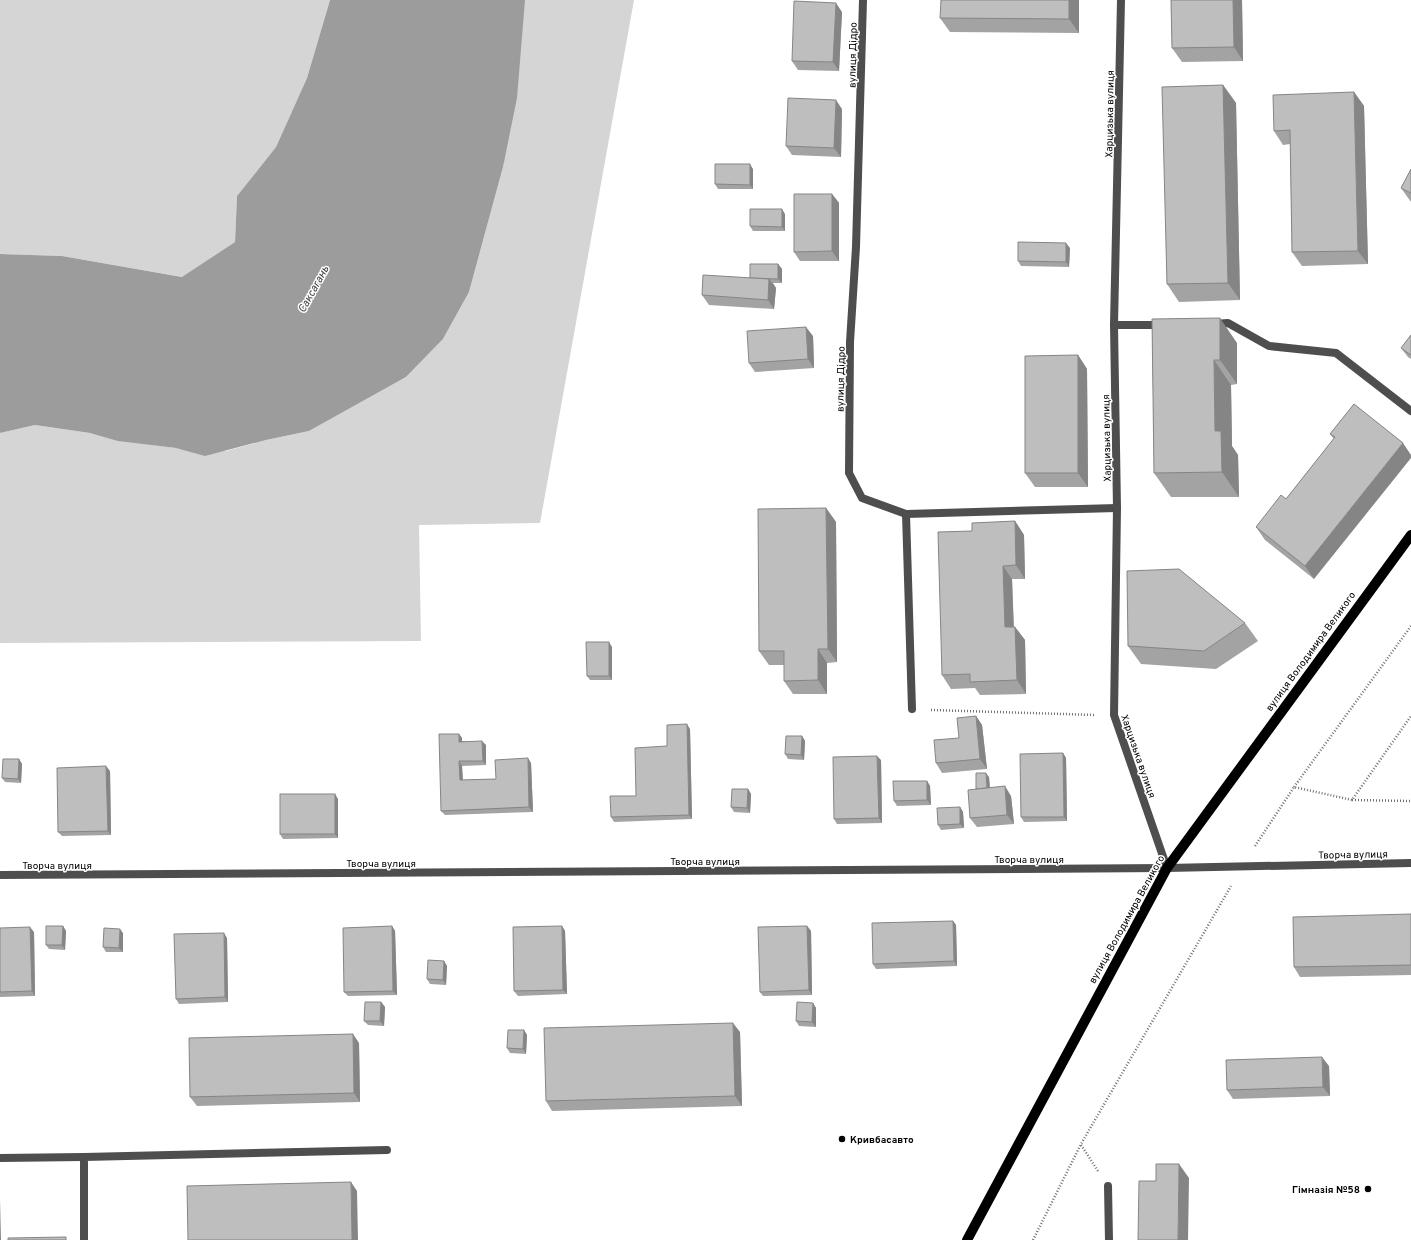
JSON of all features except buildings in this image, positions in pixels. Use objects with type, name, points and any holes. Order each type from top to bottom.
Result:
[{"type":"main road","name":"вулиця Володимира Великого","points":[[967,1240],[1167,868],[1411,535]]},
{"type":"street","name":"вулиця Дідро","points":[[863,0],[856,247],[850,342],[849,473],[862,498],[906,514],[1117,508]]},
{"type":"street","name":"Харцизька вулиця","points":[[1121,0],[1114,325],[1117,508],[1114,715],[1167,868]]},
{"type":"street","points":[[1205,324],[1228,323],[1269,346],[1336,353],[1411,412]]},
{"type":"street","points":[[1114,325],[1168,324]]},
{"type":"street","points":[[906,514],[912,709]]},
{"type":"street","name":"Творча вулиця","points":[[0,875],[1167,868],[1411,863]]},
{"type":"street","points":[[0,1158],[387,1150]]},
{"type":"street","points":[[84,1156],[84,1240]]},
{"type":"street","points":[[1108,1186],[1109,1240]]},
{"type":"path","points":[[1033,1240],[1081,1144],[1242,866],[1294,787],[1411,626]]},
{"type":"path","points":[[912,709],[1114,715]]},
{"type":"path","points":[[1352,800],[1411,716]]},
{"type":"path","points":[[1294,787],[1352,800],[1411,801]]},
{"type":"path","points":[[1081,1144],[1108,1186]]},
{"type":"shaded area","points":[[0,0],[330,0],[307,78],[276,147],[237,196],[235,242],[183,277],[62,256],[0,254]]},
{"type":"shaded area","points":[[524,0],[634,0],[540,523],[419,525],[421,641],[0,643],[0,433],[35,425],[90,433],[138,443],[176,448],[226,451],[266,440],[309,431],[406,377],[443,339],[469,292],[503,167]]},
{"type":"water","name":"Саксагань","points":[[330,0],[525,0],[517,98],[503,167],[469,292],[443,339],[406,377],[309,431],[266,440],[205,456],[176,448],[118,441],[90,433],[35,425],[0,433],[0,254],[62,256],[182,277],[235,242],[237,196],[276,147],[307,78]]},
{"type":"place","name":"Кривбасавто","points":[[842,1139]]},
{"type":"place","name":"Гімназія №58","points":[[1368,1189]]}]
